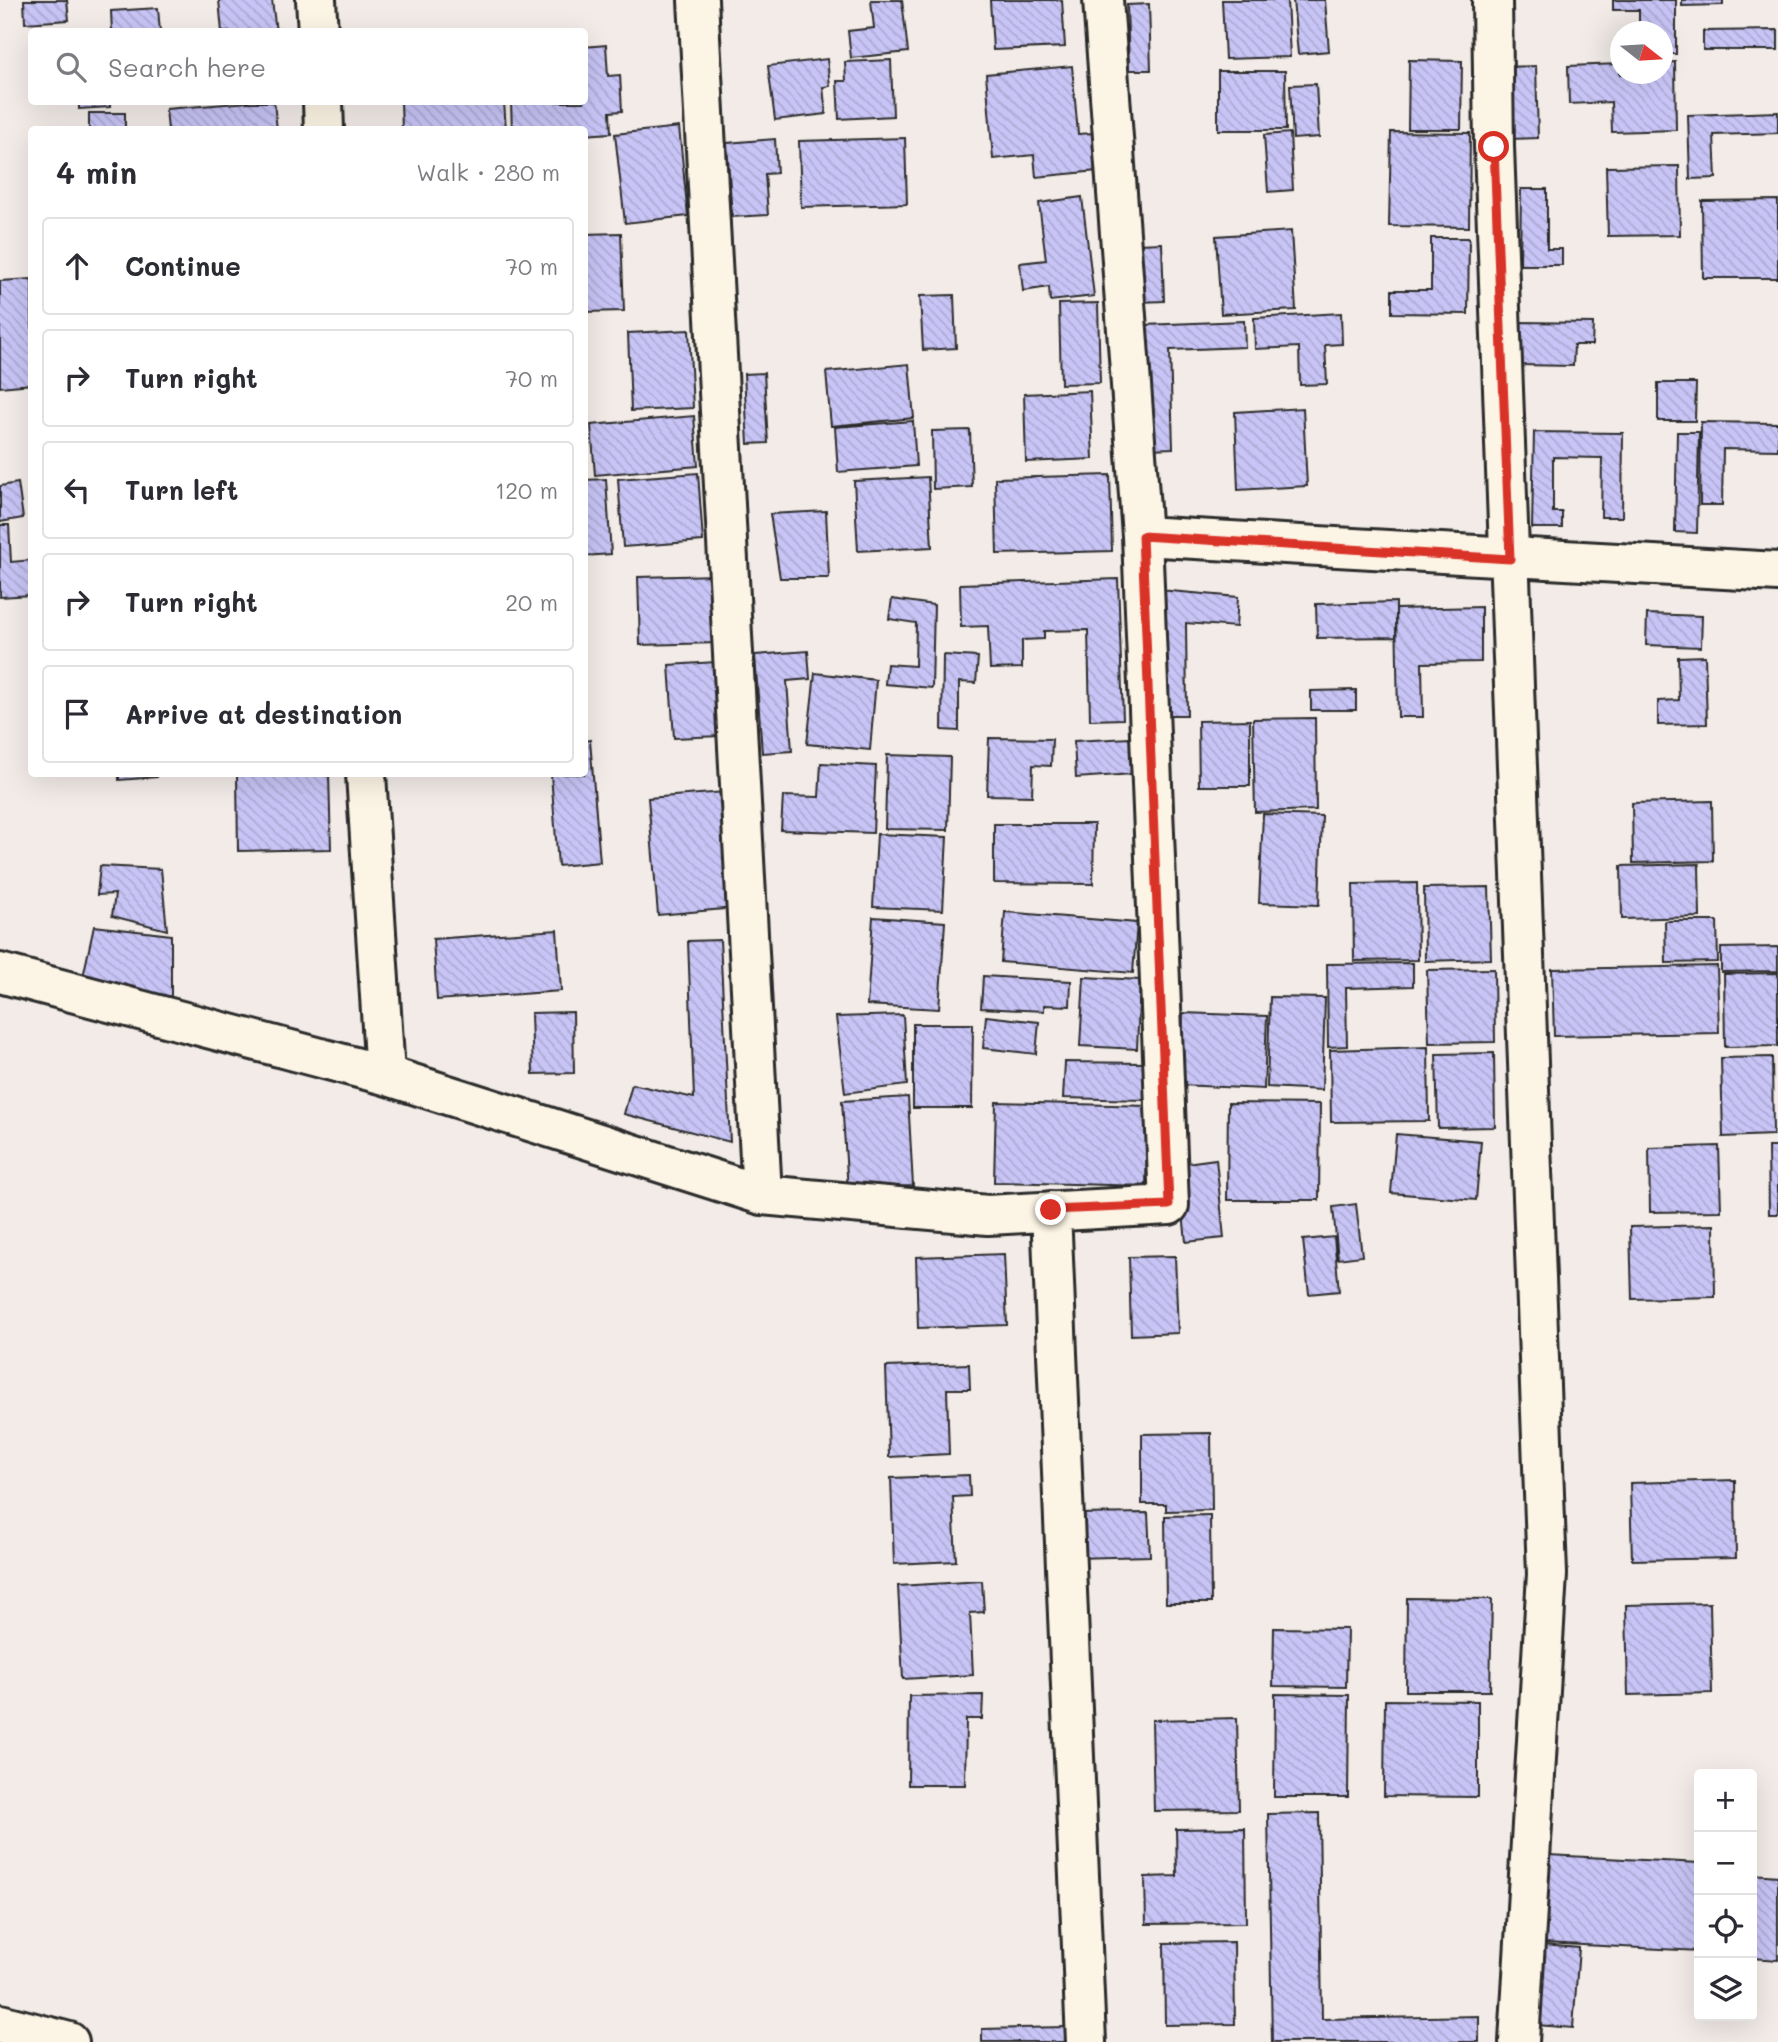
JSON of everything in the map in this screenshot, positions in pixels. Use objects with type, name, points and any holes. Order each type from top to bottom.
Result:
[{"type":"street","points":[[316,0],[318,28]]},
{"type":"street","points":[[698,0],[762,1195]]},
{"type":"street","points":[[0,973],[385,1075],[762,1195],[988,1215],[1169,1205],[1142,536],[1103,0]]},
{"type":"street","points":[[1492,0],[1494,147],[1547,1574],[1519,2042]]},
{"type":"street","points":[[323,105],[324,126]]},
{"type":"street","points":[[1142,536],[1510,559],[1778,572]]},
{"type":"street","points":[[366,777],[385,1075]]},
{"type":"street","points":[[1051,1210],[1086,2042]]},
{"type":"street","points":[[0,2024],[69,2042]]},
{"type":"building","points":[[24,0],[67,0],[69,20],[25,23]]},
{"type":"building","points":[[219,0],[272,0],[276,28],[222,28]]},
{"type":"building","points":[[871,0],[902,0],[908,52],[851,58],[848,31],[874,28]]},
{"type":"building","points":[[990,0],[1062,0],[1065,47],[993,50]]},
{"type":"building","points":[[1222,0],[1287,0],[1290,57],[1225,59]]},
{"type":"building","points":[[1293,0],[1325,0],[1329,51],[1298,54]]},
{"type":"building","points":[[1613,0],[1676,0],[1676,54],[1673,54],[1673,21],[1639,21],[1639,10],[1613,10]]},
{"type":"building","points":[[1682,0],[1723,0],[1723,5],[1682,6]]},
{"type":"building","points":[[1149,4],[1151,70],[1129,70],[1127,5]]},
{"type":"building","points":[[158,8],[160,28],[112,28],[111,11]]},
{"type":"building","points":[[1778,30],[1778,50],[1703,50],[1703,31]]},
{"type":"building","points":[[606,45],[608,76],[620,75],[622,111],[610,112],[611,133],[588,135],[588,126],[512,126],[511,105],[588,105],[588,47]]},
{"type":"building","points":[[827,59],[830,86],[823,87],[826,114],[775,120],[768,66]]},
{"type":"building","points":[[891,60],[893,116],[839,119],[837,81],[846,81],[845,62]]},
{"type":"building","points":[[1409,60],[1462,61],[1461,129],[1408,129]]},
{"type":"building","points":[[1673,62],[1676,130],[1612,132],[1611,102],[1569,104],[1568,66],[1610,64],[1610,84],[1673,84]]},
{"type":"building","points":[[1072,66],[1078,134],[1094,133],[1097,171],[1036,177],[1034,155],[993,159],[986,74]]},
{"type":"building","points":[[1536,66],[1538,138],[1507,139],[1505,67]]},
{"type":"building","points":[[1218,71],[1285,71],[1286,130],[1218,130]]},
{"type":"building","points":[[1316,84],[1319,137],[1293,139],[1290,85]]},
{"type":"building","points":[[79,105],[110,105],[110,107],[79,109]]},
{"type":"building","points":[[213,105],[274,105],[277,126],[168,126],[166,109]]},
{"type":"building","points":[[401,105],[504,105],[506,126],[402,126]]},
{"type":"building","points":[[1778,112],[1778,133],[1714,135],[1716,178],[1690,179],[1688,115]]},
{"type":"building","points":[[89,113],[125,113],[125,126],[89,126]]},
{"type":"building","points":[[679,127],[688,216],[625,223],[615,134]]},
{"type":"building","points":[[1391,132],[1470,133],[1469,227],[1389,226]]},
{"type":"building","points":[[1290,133],[1293,190],[1268,192],[1264,135]]},
{"type":"building","points":[[905,138],[907,204],[801,207],[799,141]]},
{"type":"building","points":[[775,139],[777,173],[765,174],[768,215],[732,217],[727,143]]},
{"type":"building","points":[[1679,166],[1680,235],[1608,236],[1606,167]]},
{"type":"building","points":[[1521,189],[1547,189],[1547,249],[1562,249],[1562,265],[1520,265]]},
{"type":"building","points":[[1082,197],[1094,296],[1050,301],[1049,287],[1023,291],[1020,263],[1046,260],[1039,203]]},
{"type":"building","points":[[1778,200],[1778,278],[1703,278],[1702,201]]},
{"type":"building","points":[[1291,231],[1296,310],[1221,314],[1216,236]]},
{"type":"building","points":[[621,233],[624,311],[588,312],[588,234]]},
{"type":"building","points":[[1431,238],[1469,238],[1468,314],[1392,313],[1392,290],[1431,290]]},
{"type":"building","points":[[1162,243],[1164,301],[1140,302],[1138,244]]},
{"type":"building","points":[[28,279],[28,384],[0,387],[0,281]]},
{"type":"building","points":[[954,295],[956,348],[923,350],[920,296]]},
{"type":"building","points":[[1098,303],[1100,383],[1061,384],[1059,304]]},
{"type":"building","points":[[1341,313],[1342,344],[1325,345],[1327,384],[1300,385],[1299,347],[1255,349],[1254,318]]},
{"type":"building","points":[[1244,321],[1245,347],[1170,350],[1173,448],[1149,449],[1144,325]]},
{"type":"building","points":[[1520,322],[1593,323],[1592,345],[1574,345],[1573,366],[1520,365]]},
{"type":"building","points":[[689,330],[693,408],[631,411],[628,333]]},
{"type":"building","points":[[909,364],[914,418],[831,426],[826,372]]},
{"type":"building","points":[[764,373],[768,443],[748,444],[744,374]]},
{"type":"building","points":[[1658,383],[1696,383],[1695,421],[1658,421]]},
{"type":"building","points":[[1090,391],[1093,459],[1026,462],[1024,394]]},
{"type":"building","points":[[1303,408],[1307,486],[1238,490],[1235,412]]},
{"type":"building","points":[[694,416],[698,466],[595,475],[591,425]]},
{"type":"building","points":[[913,421],[916,466],[838,472],[835,427]]},
{"type":"building","points":[[1701,422],[1778,423],[1778,450],[1723,449],[1722,505],[1700,505]]},
{"type":"building","points":[[970,430],[972,487],[933,489],[932,431]]},
{"type":"building","points":[[1534,432],[1623,433],[1622,517],[1601,517],[1602,458],[1553,457],[1553,512],[1562,512],[1562,528],[1532,528]]},
{"type":"building","points":[[1677,432],[1699,432],[1697,533],[1675,532]]},
{"type":"building","points":[[698,473],[703,541],[623,547],[618,479]]},
{"type":"building","points":[[1110,475],[1112,551],[997,554],[995,478]]},
{"type":"building","points":[[928,477],[932,547],[858,551],[854,481]]},
{"type":"building","points":[[606,479],[611,554],[588,556],[588,480]]},
{"type":"building","points":[[18,483],[23,518],[0,522],[0,486]]},
{"type":"building","points":[[826,511],[829,578],[780,578],[770,514]]},
{"type":"building","points":[[0,525],[9,525],[11,562],[28,560],[28,595],[0,597]]},
{"type":"building","points":[[718,575],[719,643],[640,645],[638,577]]},
{"type":"building","points":[[1118,579],[1123,719],[1090,720],[1088,630],[1044,631],[1044,639],[1022,640],[1022,668],[990,669],[988,626],[961,627],[960,584]]},
{"type":"building","points":[[1159,590],[1238,597],[1236,627],[1186,623],[1187,715],[1161,715]]},
{"type":"building","points":[[892,599],[934,605],[932,688],[885,684],[887,664],[915,666],[916,623],[889,619]]},
{"type":"building","points":[[1396,602],[1396,637],[1317,638],[1316,604]]},
{"type":"building","points":[[1481,607],[1481,662],[1422,663],[1423,717],[1398,717],[1396,609]]},
{"type":"building","points":[[1647,614],[1702,616],[1701,647],[1646,645]]},
{"type":"building","points":[[808,651],[810,679],[787,681],[792,751],[762,753],[755,655]]},
{"type":"building","points":[[943,655],[978,657],[976,683],[959,682],[959,731],[942,730]]},
{"type":"building","points":[[1705,656],[1707,724],[1658,725],[1658,701],[1679,700],[1678,657]]},
{"type":"building","points":[[716,662],[720,736],[674,738],[669,665]]},
{"type":"building","points":[[815,673],[876,680],[870,750],[807,744]]},
{"type":"building","points":[[1356,690],[1356,710],[1311,710],[1311,691]]},
{"type":"building","points":[[1315,718],[1316,810],[1255,812],[1253,719]]},
{"type":"building","points":[[1250,720],[1250,786],[1199,786],[1198,721]]},
{"type":"building","points":[[989,738],[1052,739],[1051,766],[1033,765],[1032,796],[987,795]]},
{"type":"building","points":[[1130,738],[1133,774],[1076,778],[1074,741]]},
{"type":"building","points":[[588,740],[600,862],[558,866],[551,777],[588,777]]},
{"type":"building","points":[[887,755],[950,757],[948,830],[885,829]]},
{"type":"building","points":[[821,763],[876,766],[873,833],[781,830],[783,796],[819,797]]},
{"type":"building","points":[[119,777],[157,777],[119,780]]},
{"type":"building","points":[[237,777],[329,777],[331,849],[238,851]]},
{"type":"building","points":[[725,792],[735,908],[658,915],[648,798]]},
{"type":"building","points":[[1712,801],[1713,861],[1633,863],[1632,803]]},
{"type":"building","points":[[1263,814],[1322,816],[1319,905],[1259,903]]},
{"type":"building","points":[[994,824],[1094,824],[1093,884],[994,883]]},
{"type":"building","points":[[877,834],[947,837],[943,910],[873,907]]},
{"type":"building","points":[[1699,864],[1700,917],[1622,919],[1621,866]]},
{"type":"building","points":[[100,866],[161,869],[167,930],[112,916],[115,894],[97,895]]},
{"type":"building","points":[[1417,883],[1418,960],[1354,961],[1353,884]]},
{"type":"building","points":[[1489,887],[1491,959],[1425,961],[1424,888]]},
{"type":"building","points":[[1005,912],[1137,923],[1133,973],[1001,962]]},
{"type":"building","points":[[873,917],[945,922],[939,1009],[867,1005]]},
{"type":"building","points":[[1665,921],[1717,921],[1718,962],[1666,963]]},
{"type":"building","points":[[94,926],[171,935],[171,999],[83,977]]},
{"type":"building","points":[[557,930],[561,991],[437,1000],[433,939]]},
{"type":"building","points":[[720,940],[730,1142],[624,1114],[632,1084],[694,1098],[688,941]]},
{"type":"building","points":[[1778,947],[1778,971],[1721,972],[1721,948]]},
{"type":"building","points":[[1413,963],[1413,986],[1346,988],[1347,1046],[1328,1047],[1327,964]]},
{"type":"building","points":[[1717,966],[1719,1033],[1554,1036],[1552,969]]},
{"type":"building","points":[[1494,969],[1495,1042],[1429,1043],[1427,970]]},
{"type":"building","points":[[1778,973],[1778,1046],[1725,1047],[1724,974]]},
{"type":"building","points":[[983,976],[1071,981],[1070,1006],[1044,1005],[1044,1011],[981,1008]]},
{"type":"building","points":[[1084,977],[1140,980],[1137,1049],[1080,1046]]},
{"type":"building","points":[[1270,997],[1325,998],[1322,1090],[1267,1087]]},
{"type":"building","points":[[573,1012],[574,1073],[533,1074],[531,1013]]},
{"type":"building","points":[[1183,1013],[1267,1016],[1264,1089],[1180,1085]]},
{"type":"building","points":[[903,1015],[907,1085],[845,1093],[836,1017]]},
{"type":"building","points":[[986,1016],[1039,1022],[1036,1054],[983,1048]]},
{"type":"building","points":[[913,1024],[973,1024],[972,1108],[913,1108]]},
{"type":"building","points":[[1428,1047],[1429,1121],[1331,1122],[1330,1050]]},
{"type":"building","points":[[1494,1053],[1495,1127],[1438,1128],[1436,1054]]},
{"type":"building","points":[[1772,1057],[1773,1135],[1723,1137],[1721,1058]]},
{"type":"building","points":[[1065,1062],[1145,1063],[1144,1100],[1063,1098]]},
{"type":"building","points":[[908,1097],[913,1186],[848,1190],[842,1101]]},
{"type":"building","points":[[996,1102],[1148,1106],[1146,1186],[994,1182]]},
{"type":"building","points":[[1228,1103],[1320,1104],[1319,1200],[1227,1200]]},
{"type":"building","points":[[1396,1134],[1481,1141],[1476,1200],[1391,1193]]},
{"type":"building","points":[[1719,1146],[1721,1211],[1650,1212],[1649,1148]]},
{"type":"building","points":[[1768,1147],[1778,1147],[1778,1214],[1769,1214]]},
{"type":"building","points":[[1216,1159],[1224,1238],[1186,1242],[1178,1164]]},
{"type":"building","points":[[1356,1204],[1362,1256],[1338,1259],[1333,1207]]},
{"type":"building","points":[[1714,1225],[1715,1297],[1632,1299],[1630,1227]]},
{"type":"building","points":[[1334,1237],[1339,1291],[1309,1294],[1303,1240]]},
{"type":"building","points":[[1004,1254],[1007,1325],[918,1328],[916,1257]]},
{"type":"building","points":[[1175,1256],[1178,1333],[1131,1335],[1129,1257]]},
{"type":"building","points":[[969,1364],[970,1389],[947,1389],[949,1454],[889,1457],[886,1367]]},
{"type":"building","points":[[1211,1433],[1212,1510],[1166,1511],[1166,1504],[1142,1504],[1142,1434]]},
{"type":"building","points":[[969,1475],[970,1496],[953,1497],[956,1561],[894,1564],[891,1478]]},
{"type":"building","points":[[1735,1480],[1736,1558],[1632,1560],[1630,1483]]},
{"type":"building","points":[[1148,1513],[1150,1556],[1075,1558],[1074,1514]]},
{"type":"building","points":[[1210,1515],[1211,1603],[1166,1603],[1165,1516]]},
{"type":"building","points":[[982,1581],[984,1612],[970,1613],[973,1675],[903,1679],[898,1586]]},
{"type":"building","points":[[1407,1598],[1492,1599],[1490,1691],[1406,1691]]},
{"type":"building","points":[[1710,1603],[1712,1693],[1628,1695],[1626,1605]]},
{"type":"building","points":[[1274,1628],[1347,1629],[1346,1687],[1273,1686]]},
{"type":"building","points":[[1275,1694],[1349,1695],[1348,1797],[1274,1797]]},
{"type":"building","points":[[983,1695],[982,1719],[966,1719],[965,1785],[908,1785],[909,1696]]},
{"type":"building","points":[[1385,1700],[1478,1701],[1478,1797],[1384,1796]]},
{"type":"building","points":[[1237,1718],[1239,1810],[1154,1811],[1152,1720]]},
{"type":"building","points":[[1319,1813],[1322,2019],[1479,2016],[1479,2042],[1272,2042],[1268,1814]]},
{"type":"building","points":[[1245,1828],[1246,1923],[1146,1924],[1145,1877],[1177,1876],[1176,1829]]},
{"type":"building","points":[[1549,1855],[1694,1863],[1694,1951],[1545,1943]]},
{"type":"building","points":[[1757,1874],[1778,1876],[1778,1960],[1757,1958]]},
{"type":"building","points":[[1234,1942],[1235,2024],[1165,2025],[1164,1943]]},
{"type":"building","points":[[1542,1945],[1579,1948],[1573,2028],[1537,2025]]},
{"type":"building","points":[[1065,2027],[1065,2042],[982,2042],[982,2029]]},
{"type":"route","points":[[1051,1210],[1169,1205],[1142,536],[1510,559],[1494,147]]}]
